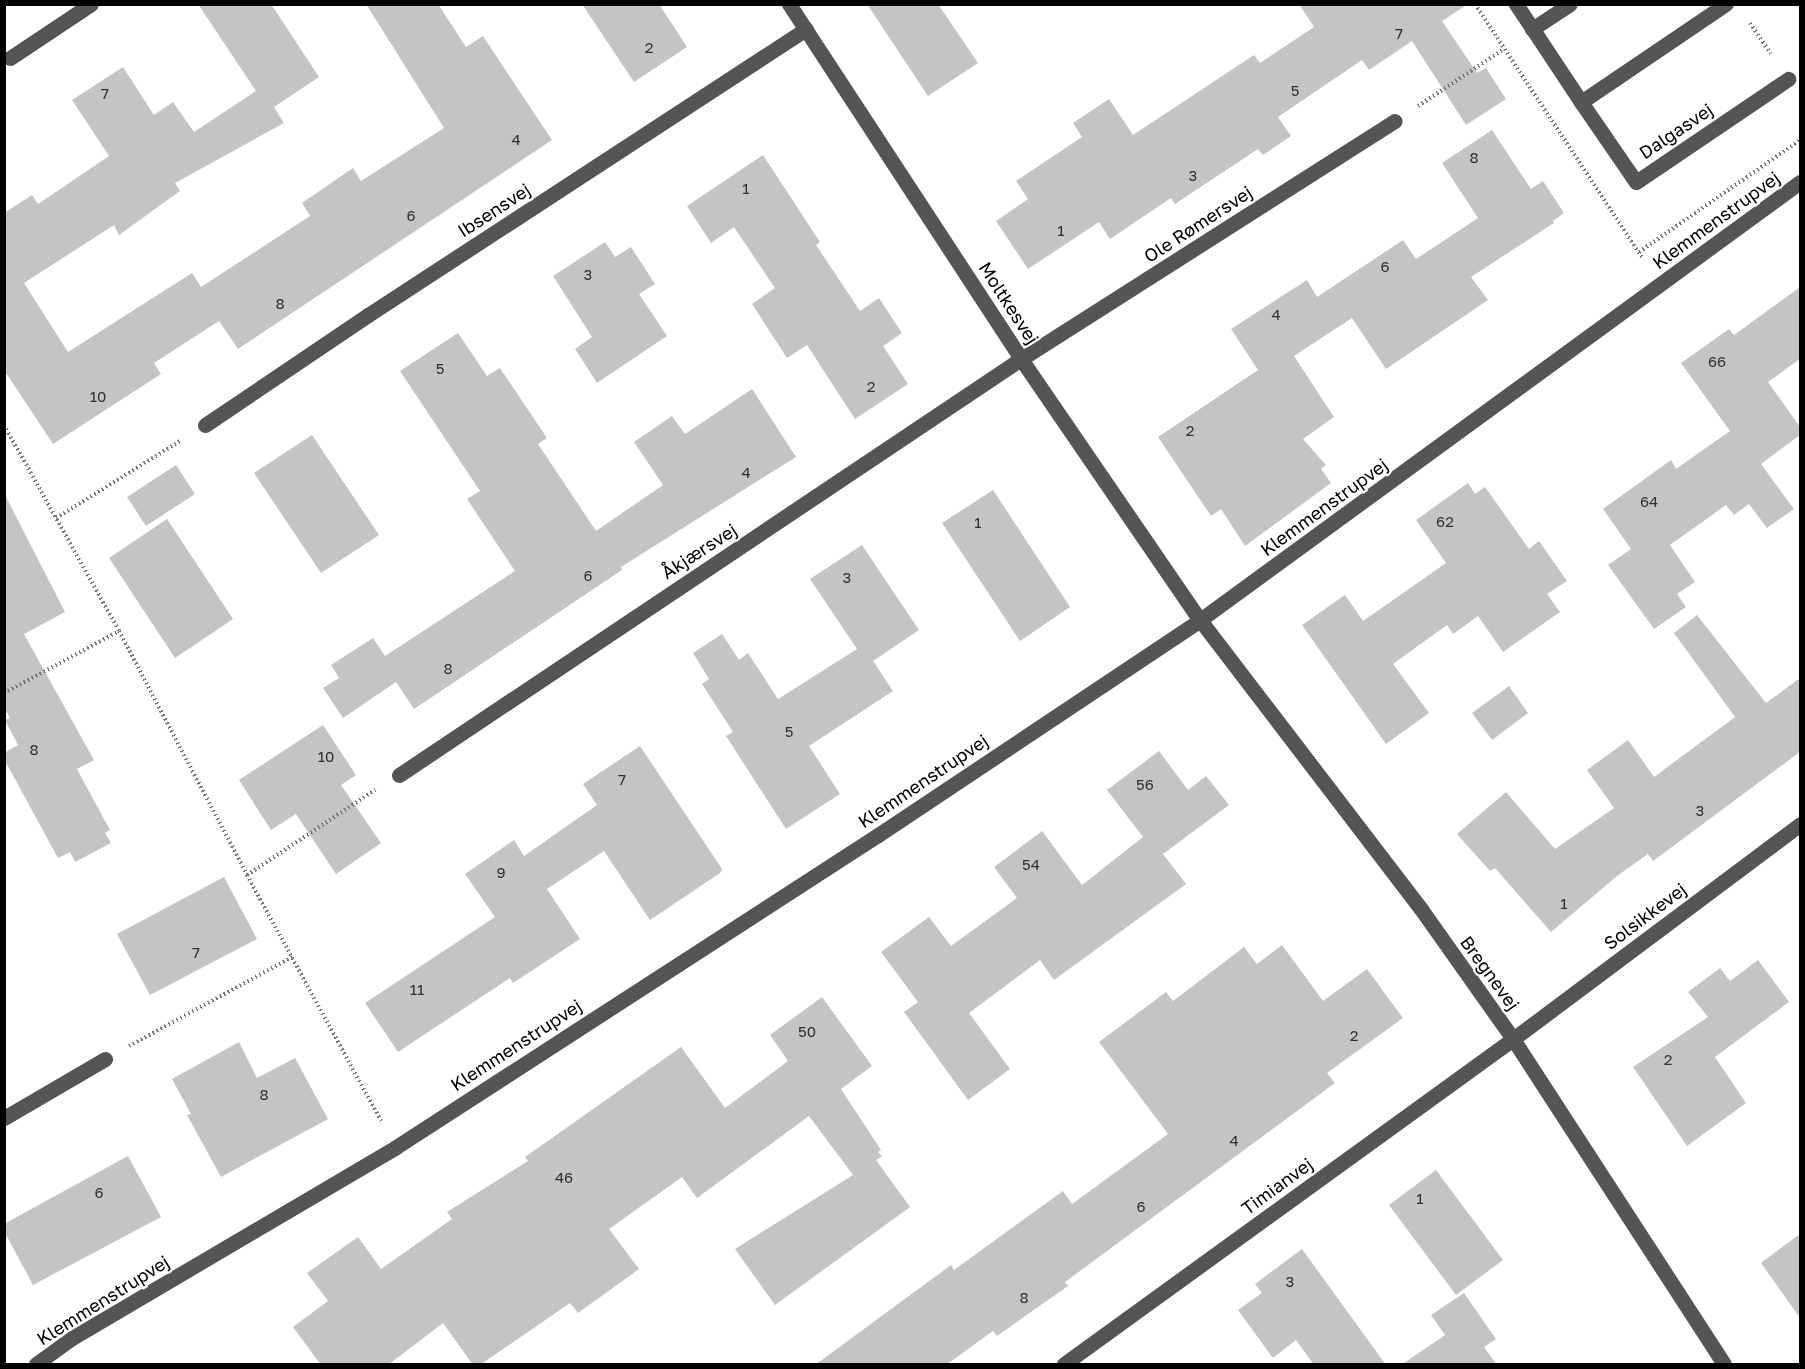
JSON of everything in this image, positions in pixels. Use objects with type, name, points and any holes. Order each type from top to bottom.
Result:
[{"type":"street","points":[[10,58],[91,4]]},
{"type":"street","name":"Moltkesvej","points":[[789,4],[1022,359],[1200,620]]},
{"type":"street","name":"Dalgasvej","points":[[1516,4],[1636,182],[1788,79]]},
{"type":"street","points":[[1532,29],[1570,4]]},
{"type":"street","points":[[1581,102],[1726,4]]},
{"type":"street","name":"Ibsensvej","points":[[206,425],[368,315],[806,29]]},
{"type":"street","name":"Ole Rømersvej","points":[[1022,359],[1395,121]]},
{"type":"street","name":"Klemmenstrupvej","points":[[36,1365],[72,1338],[396,1147],[878,835],[1200,620],[1800,182]]},
{"type":"street","name":"Åkjærsvej","points":[[399,775],[1022,359]]},
{"type":"street","name":"Bregnevej","points":[[1200,620],[1421,909],[1513,1039],[1724,1365]]},
{"type":"street","name":"Solsikkevej","points":[[1513,1039],[1800,824]]},
{"type":"street","name":"Timianvej","points":[[1064,1365],[1513,1039]]},
{"type":"street","points":[[4,1118],[105,1059]]},
{"type":"path","points":[[1475,4],[1660,284]]},
{"type":"path","points":[[1744,14],[1788,79]]},
{"type":"path","points":[[1395,121],[1504,49]]},
{"type":"path","points":[[1639,252],[1800,140]]},
{"type":"path","points":[[4,425],[119,632],[247,875],[396,1147]]},
{"type":"path","points":[[56,518],[206,425]]},
{"type":"path","points":[[4,693],[119,632]]},
{"type":"path","points":[[247,875],[399,775]]},
{"type":"path","points":[[105,1059],[292,957]]},
{"type":"building","points":[[198,4],[271,4],[319,77],[274,107],[284,123],[175,183],[180,191],[119,235],[114,225],[24,283],[68,352],[192,273],[201,287],[310,216],[302,203],[353,168],[361,181],[444,128],[366,4],[438,4],[466,47],[483,36],[552,140],[238,349],[219,321],[154,363],[161,374],[53,444],[4,370],[4,213],[32,195],[38,204],[109,156],[72,100],[123,67],[154,115],[173,102],[194,132],[256,91]]},
{"type":"building","points":[[582,4],[659,4],[687,47],[634,82]]},
{"type":"building","points":[[867,4],[938,4],[978,63],[928,96]]},
{"type":"building","points":[[1299,4],[1468,4],[1442,21],[1477,73],[1486,68],[1506,99],[1466,125],[1412,41],[1369,70],[1362,60],[1278,117],[1291,136],[1263,155],[1258,149],[1175,204],[1171,198],[1110,239],[1099,222],[1028,269],[996,221],[1028,199],[1016,181],[1082,137],[1073,123],[1109,99],[1133,135],[1254,55],[1260,63],[1314,27]]},
{"type":"building","points":[[1492,130],[1531,189],[1543,181],[1564,213],[1553,221],[1554,223],[1471,277],[1488,300],[1386,369],[1352,318],[1294,356],[1334,417],[1303,439],[1326,465],[1321,469],[1331,483],[1245,546],[1221,509],[1211,516],[1158,437],[1258,370],[1231,329],[1307,280],[1317,297],[1403,240],[1416,259],[1478,218],[1442,163]]},
{"type":"building","points":[[763,155],[820,242],[816,245],[860,311],[879,298],[902,333],[883,346],[908,384],[855,419],[807,345],[787,358],[752,304],[775,288],[734,227],[711,243],[687,206]]},
{"type":"building","points":[[605,242],[615,257],[631,247],[655,284],[639,294],[667,336],[597,383],[575,349],[592,337],[553,276]]},
{"type":"building","points":[[1800,287],[1800,359],[1768,382],[1800,427],[1800,435],[1761,464],[1794,509],[1767,528],[1749,504],[1734,515],[1726,505],[1670,545],[1695,582],[1677,594],[1686,607],[1654,629],[1608,565],[1631,549],[1603,509],[1671,460],[1676,469],[1730,431],[1681,363],[1729,329],[1734,335]]},
{"type":"building","points":[[458,333],[487,376],[500,368],[547,438],[538,444],[596,531],[663,485],[634,442],[672,416],[685,434],[752,389],[796,457],[621,567],[622,570],[414,709],[396,682],[343,718],[323,688],[339,678],[331,665],[373,638],[385,656],[515,571],[467,499],[480,491],[400,371]]},
{"type":"building","points":[[312,435],[379,535],[321,573],[254,473]]},
{"type":"building","points":[[176,465],[195,494],[146,526],[127,497]]},
{"type":"building","points":[[1468,483],[1475,494],[1485,487],[1529,549],[1539,541],[1567,581],[1547,594],[1560,612],[1503,652],[1478,616],[1453,634],[1447,625],[1393,664],[1429,713],[1386,744],[1302,625],[1345,595],[1363,621],[1446,563],[1416,520]]},
{"type":"building","points":[[993,490],[1070,607],[1020,641],[942,523]]},
{"type":"building","points":[[4,493],[65,612],[24,634],[94,760],[77,769],[110,830],[105,833],[111,843],[75,862],[70,852],[58,858],[4,759],[4,753],[18,745],[5,720],[10,718],[4,707]]},
{"type":"building","points":[[167,519],[233,619],[175,658],[109,558]]},
{"type":"building","points":[[862,545],[919,630],[873,661],[893,691],[809,746],[840,794],[786,829],[726,736],[733,732],[702,684],[709,679],[693,653],[722,634],[739,660],[748,653],[778,699],[857,649],[810,579]]},
{"type":"building","points":[[1697,615],[1766,703],[1800,678],[1800,752],[1653,861],[1648,854],[1617,876],[1551,932],[1495,868],[1490,871],[1457,834],[1506,792],[1555,849],[1614,808],[1587,770],[1628,740],[1654,777],[1735,717],[1674,633]]},
{"type":"building","points":[[1509,686],[1528,713],[1492,740],[1472,713]]},
{"type":"building","points":[[323,725],[356,775],[341,785],[381,843],[336,874],[296,814],[271,830],[239,780]]},
{"type":"building","points":[[640,746],[722,869],[720,873],[650,920],[604,851],[547,889],[580,939],[513,983],[510,978],[398,1052],[365,1003],[495,917],[465,874],[514,840],[524,856],[597,805],[583,784]]},
{"type":"building","points":[[1159,751],[1188,790],[1206,776],[1229,805],[1163,854],[1186,884],[1054,980],[1040,960],[969,1013],[1010,1069],[968,1100],[904,1012],[918,1002],[881,952],[929,917],[951,946],[1017,898],[994,867],[1042,831],[1082,885],[1143,837],[1107,790]]},
{"type":"building","points":[[224,877],[257,939],[150,995],[117,934]]},
{"type":"building","points":[[1282,945],[1323,1001],[1367,969],[1403,1018],[1327,1073],[1335,1083],[1065,1282],[1068,1286],[997,1336],[993,1331],[946,1365],[815,1365],[951,1265],[954,1270],[1063,1191],[1072,1204],[1168,1134],[1099,1042],[1166,992],[1173,1001],[1244,947],[1257,964]]},
{"type":"building","points":[[1758,960],[1789,1002],[1715,1057],[1746,1103],[1687,1146],[1633,1067],[1708,1017],[1688,992],[1720,968],[1730,981]]},
{"type":"building","points":[[822,997],[872,1066],[841,1089],[881,1150],[878,1152],[882,1156],[876,1160],[910,1207],[775,1305],[735,1249],[853,1175],[809,1116],[697,1198],[682,1177],[609,1229],[639,1269],[578,1313],[570,1303],[480,1365],[473,1365],[443,1323],[388,1365],[321,1365],[293,1327],[328,1301],[307,1273],[358,1237],[381,1269],[452,1219],[447,1212],[528,1161],[525,1157],[681,1047],[725,1108],[788,1061],[770,1035]]},
{"type":"building","points":[[239,1042],[257,1078],[295,1058],[328,1119],[221,1177],[187,1115],[191,1114],[172,1079]]},
{"type":"building","points":[[128,1156],[161,1217],[33,1285],[4,1231],[4,1224]]},
{"type":"building","points":[[1436,1170],[1503,1260],[1456,1295],[1389,1205]]},
{"type":"building","points":[[1800,1234],[1800,1318],[1761,1263]]},
{"type":"building","points":[[1302,1249],[1386,1365],[1314,1365],[1296,1340],[1273,1358],[1238,1310],[1262,1293],[1255,1284]]},
{"type":"building","points":[[1464,1293],[1496,1339],[1484,1347],[1497,1365],[1401,1365],[1445,1335],[1431,1315]]}]
